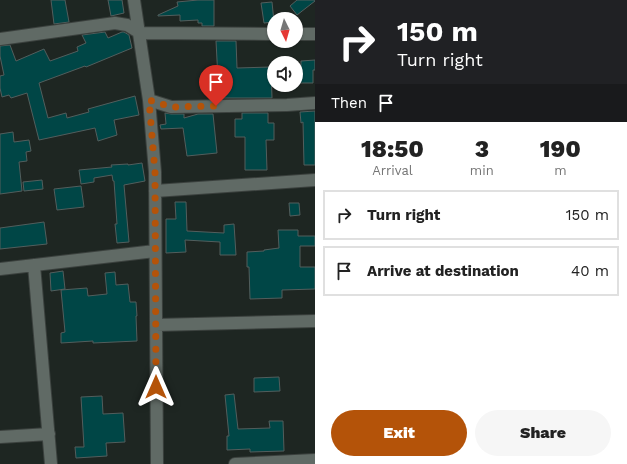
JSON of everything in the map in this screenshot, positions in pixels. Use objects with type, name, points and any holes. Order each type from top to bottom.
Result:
[{"type":"street","points":[[134,0],[149,100],[155,172],[157,464]]},
{"type":"street","points":[[0,39],[115,23],[127,25],[140,33],[267,34]]},
{"type":"street","points":[[303,34],[315,34]]},
{"type":"street","points":[[149,100],[171,107],[287,105],[315,103]]},
{"type":"street","points":[[155,191],[315,180]]},
{"type":"street","points":[[0,269],[155,251]]},
{"type":"street","points":[[34,265],[51,464]]},
{"type":"street","points":[[156,325],[315,321]]},
{"type":"street","points":[[0,437],[49,434]]},
{"type":"street","points":[[235,464],[315,460]]},
{"type":"building","points":[[51,0],[65,0],[69,22],[54,24]]},
{"type":"building","points":[[108,0],[122,0],[124,13],[111,16]]},
{"type":"building","points":[[214,0],[214,26],[202,26],[202,23],[198,23],[198,20],[180,21],[180,15],[158,16],[178,6],[177,2]]},
{"type":"building","points":[[297,0],[315,0],[301,12],[295,12],[290,6]]},
{"type":"building","points":[[272,2],[273,12],[267,12],[267,23],[264,23],[261,3]]},
{"type":"building","points":[[105,32],[108,38],[124,32],[129,35],[132,48],[86,67],[85,66],[39,83],[48,118],[66,113],[67,118],[89,112],[88,109],[135,96],[139,115],[114,120],[117,135],[98,141],[95,128],[39,140],[27,93],[11,98],[9,95],[2,97],[0,76],[4,75],[0,56],[0,46],[10,45],[16,61],[44,49],[50,61],[78,51],[77,47],[86,43],[82,35]]},
{"type":"building","points":[[216,41],[236,41],[237,68],[267,67],[267,92],[272,92],[272,98],[219,98]]},
{"type":"building","points":[[315,60],[313,83],[303,83],[303,61]]},
{"type":"building","points":[[315,111],[315,165],[304,165],[303,122],[301,123],[300,112]]},
{"type":"building","points":[[165,113],[184,114],[184,118],[198,114],[213,114],[217,153],[187,156],[183,128],[161,129],[160,125],[166,124]]},
{"type":"building","points":[[242,113],[268,113],[268,123],[274,123],[274,140],[266,140],[267,170],[245,170],[245,137],[235,137],[235,119],[242,119]]},
{"type":"building","points":[[13,132],[14,142],[29,140],[31,151],[26,152],[27,161],[19,162],[22,191],[0,194],[0,134]]},
{"type":"building","points":[[142,163],[145,181],[124,185],[129,242],[117,243],[114,181],[112,175],[94,178],[94,182],[81,184],[79,170],[112,167],[111,165]]},
{"type":"building","points":[[42,180],[43,189],[24,191],[23,182]]},
{"type":"building","points":[[81,186],[84,207],[57,210],[54,189]]},
{"type":"building","points":[[175,202],[186,202],[187,231],[224,233],[224,225],[234,224],[236,255],[220,255],[220,242],[185,240],[186,252],[166,253],[166,219],[176,219]]},
{"type":"building","points":[[289,203],[299,203],[300,215],[290,216]]},
{"type":"building","points":[[44,222],[47,244],[0,249],[0,228]]},
{"type":"building","points":[[278,230],[298,230],[298,236],[315,236],[315,246],[300,246],[300,267],[315,267],[315,289],[282,290],[282,298],[250,299],[247,252],[279,248]]},
{"type":"building","points":[[63,271],[65,289],[51,291],[50,273]]},
{"type":"building","points":[[115,272],[116,285],[128,284],[130,302],[136,302],[137,341],[61,343],[61,333],[65,332],[61,290],[87,288],[88,296],[107,294],[105,273]]},
{"type":"building","points":[[279,377],[280,391],[254,392],[254,378]]},
{"type":"building","points":[[234,394],[238,429],[270,428],[269,421],[283,421],[284,451],[250,452],[250,449],[227,450],[227,436],[229,436],[225,395]]},
{"type":"building","points":[[102,396],[103,414],[123,413],[125,442],[106,443],[107,456],[76,458],[75,447],[84,447],[81,397]]},
{"type":"route","points":[[156,387],[155,172],[149,100],[171,107],[216,106]]}]
